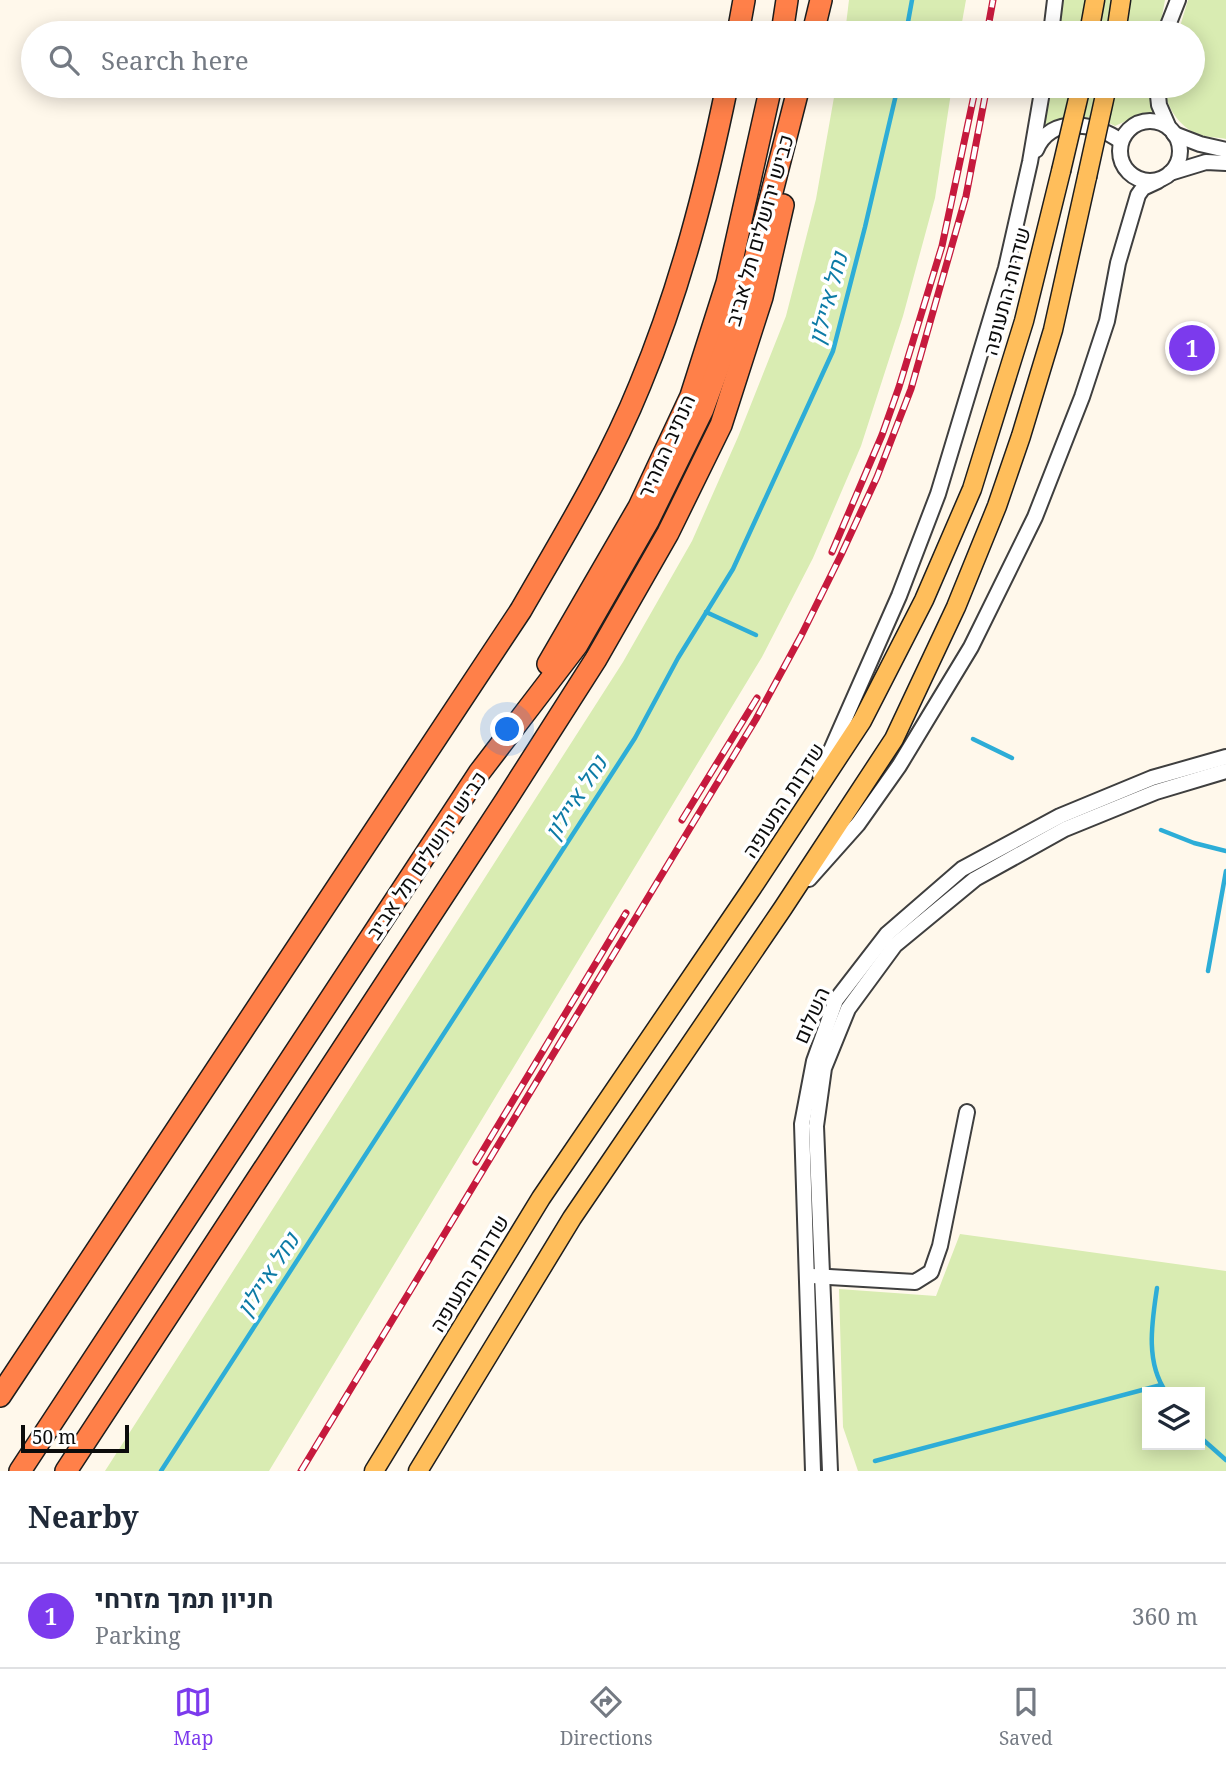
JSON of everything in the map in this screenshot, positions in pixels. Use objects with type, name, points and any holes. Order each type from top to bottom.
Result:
[{"type":"highway","points":[[740,21],[744,0]]},
{"type":"highway","points":[[784,21],[787,0]]},
{"type":"highway","points":[[816,21],[820,3]]},
{"type":"highway","points":[[0,1396],[521,610],[591,490],[640,386],[682,271],[724,98]]},
{"type":"highway","name":"הנתיב המהיר","points":[[480,773],[564,638],[639,507],[691,396],[727,283],[768,98]]},
{"type":"highway","name":"כביש ירושלים תל אביב","points":[[20,1471],[480,773],[578,645],[648,522],[703,410],[748,286],[796,98]]},
{"type":"highway","points":[[66,1471],[596,659],[668,533],[721,425],[762,297],[793,165],[804,98]]},
{"type":"main road","points":[[1091,21],[1095,0]]},
{"type":"main road","points":[[1118,21],[1121,0]]},
{"type":"main road","name":"שדרות התעופה","points":[[374,1471],[541,1198],[862,721],[924,600],[972,489],[1024,321],[1078,98]]},
{"type":"main road","points":[[418,1471],[572,1218],[783,908],[894,739],[974,563],[1017,448],[1053,330],[1104,98]]},
{"type":"street","points":[[1052,21],[1055,0]]},
{"type":"street","points":[[1166,21],[1169,0]]},
{"type":"street","points":[[1169,21],[1178,0]]},
{"type":"street","points":[[805,809],[898,596],[938,494],[1002,281],[1030,162],[1041,98]]},
{"type":"street","points":[[783,908],[858,824],[899,766],[971,647],[1035,517],[1083,397],[1107,321],[1118,263],[1138,195],[1143,188],[1176,167],[1180,150],[1158,98]]},
{"type":"street","points":[[1226,150],[1200,144],[1154,122],[1138,124],[1125,134],[1121,141],[1120,158],[1129,173],[1145,181],[1206,162],[1226,163]]},
{"type":"street","points":[[1030,162],[1040,141],[1062,127],[1091,126],[1121,141]]},
{"type":"street","name":"השלום","points":[[813,1471],[813,1276],[802,1124],[814,1061],[836,1000],[887,934],[961,869],[1060,816],[1152,778],[1226,757]]},
{"type":"street","points":[[830,1471],[813,1276],[816,1126],[824,1068],[848,1009],[895,945],[975,879],[1065,829],[1156,792],[1226,771]]},
{"type":"street","points":[[813,1276],[915,1282],[931,1272],[940,1246],[967,1112]]},
{"type":"green space","points":[[849,0],[966,0],[962,21],[846,21]]},
{"type":"green space","points":[[1060,0],[1165,0],[1161,21],[1056,21]]},
{"type":"green space","points":[[1188,0],[1226,0],[1226,139],[1193,132],[1177,118],[1167,100],[1205,98],[1205,21],[1182,21]]},
{"type":"green space","points":[[834,98],[950,98],[935,198],[903,316],[861,446],[813,558],[762,657],[269,1471],[105,1471],[623,662],[692,541],[738,437],[786,316],[816,199]]},
{"type":"green space","points":[[1044,98],[1151,98],[1155,114],[1141,114],[1115,126],[1086,117],[1066,118],[1047,125],[1039,132]]},
{"type":"green space","points":[[960,1234],[1226,1271],[1226,1471],[858,1471],[843,1427],[839,1289],[936,1296]]},
{"type":"waterway","name":"נחל איילון","points":[[908,21],[912,0]]},
{"type":"waterway","name":"נחל איילון","points":[[161,1471],[635,738],[678,658],[733,569],[833,351],[895,98]]},
{"type":"waterway","points":[[706,612],[756,635]]},
{"type":"waterway","points":[[973,739],[1012,758]]},
{"type":"waterway","points":[[1161,830],[1194,843],[1226,851]]},
{"type":"waterway","points":[[1208,971],[1226,871]]},
{"type":"waterway","points":[[1157,1288],[1152,1342],[1155,1368],[1163,1387]]},
{"type":"waterway","points":[[875,1461],[1161,1385]]},
{"type":"waterway","points":[[1205,1441],[1226,1460]]},
{"type":"railway","points":[[989,21],[993,0]]},
{"type":"railway","points":[[832,552],[882,435],[899,387],[942,246],[973,98]]},
{"type":"railway","points":[[301,1471],[756,719],[801,636],[877,477],[911,389],[966,196],[985,98]]},
{"type":"railway","points":[[682,820],[757,698]]},
{"type":"railway","points":[[476,1162],[626,913]]},
{"type":"place","name":"חניון תמך מזרחי","points":[[1192,348]]}]
